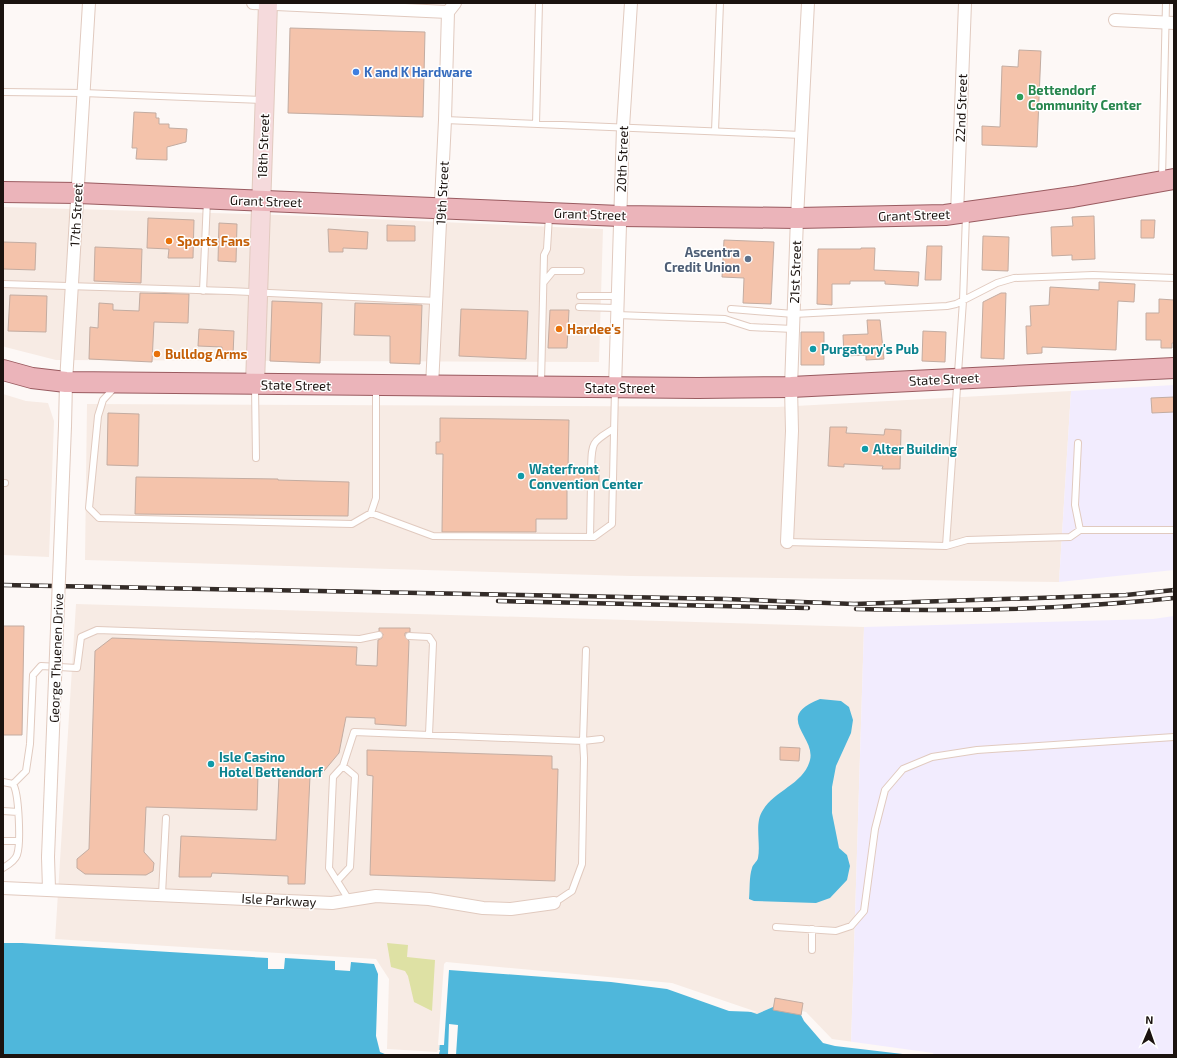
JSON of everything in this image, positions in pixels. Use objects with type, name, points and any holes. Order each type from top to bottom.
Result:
[{"type":"main road","name":"Grant Street","points":[[3,192],[78,193],[620,216],[797,218],[945,215],[1073,197],[1168,180]]},
{"type":"main road","name":"State Street","points":[[3,370],[32,378],[66,382],[615,388],[791,387],[1174,368]]},
{"type":"street","name":"17th Street","points":[[65,426],[66,382],[89,3]]},
{"type":"street","points":[[263,3],[451,8]]},
{"type":"street","name":"18th Street","points":[[255,384],[264,100],[263,3]]},
{"type":"street","name":"20th Street","points":[[615,388],[623,128],[631,3]]},
{"type":"street","name":"21st Street","points":[[787,542],[792,431],[791,387],[797,218],[808,3]]},
{"type":"street","name":"22nd Street","points":[[962,213],[965,3]]},
{"type":"street","name":"19th Street","points":[[432,386],[451,8]]},
{"type":"street","points":[[1115,20],[1170,23]]},
{"type":"street","name":"George Thuenen Drive","points":[[48,889],[65,426]]},
{"type":"street","name":"Isle Parkway","points":[[3,888],[162,894],[332,903],[376,896],[429,899],[483,908],[503,909],[554,903]]},
{"type":"lane","points":[[536,124],[539,3]]},
{"type":"lane","points":[[715,131],[720,3]]},
{"type":"lane","points":[[1166,3],[1170,23],[1168,180]]},
{"type":"lane","points":[[3,92],[83,93],[264,100]]},
{"type":"lane","points":[[445,120],[801,135]]},
{"type":"lane","points":[[203,291],[207,199]]},
{"type":"lane","points":[[541,387],[544,255],[547,249],[549,213]]},
{"type":"lane","points":[[946,546],[963,300],[962,213]]},
{"type":"lane","points":[[544,283],[553,271],[581,270]]},
{"type":"lane","points":[[731,309],[794,314],[947,306],[963,300],[997,283],[1014,278],[1093,274],[1174,278]]},
{"type":"lane","points":[[3,284],[437,301]]},
{"type":"lane","points":[[580,296],[617,306],[725,319],[750,327],[793,329]]},
{"type":"lane","points":[[579,307],[617,306]]},
{"type":"lane","points":[[118,383],[103,400],[98,416],[89,508],[99,518],[352,524],[371,513],[376,498],[376,386]]},
{"type":"lane","points":[[255,384],[256,458]]},
{"type":"lane","points":[[371,513],[433,536],[594,537],[612,524],[615,388]]},
{"type":"lane","points":[[591,469],[594,441],[613,429]]},
{"type":"lane","points":[[1078,443],[1075,505],[1080,530]]},
{"type":"lane","points":[[590,538],[591,483]]},
{"type":"lane","points":[[787,542],[946,546],[967,540],[1070,537],[1080,530],[1174,530]]},
{"type":"lane","points":[[13,784],[26,771],[30,744],[34,675],[41,666],[77,668],[81,637],[96,630],[360,639],[379,635]]},
{"type":"lane","points":[[409,636],[429,637],[433,643],[429,734]]},
{"type":"lane","points":[[554,903],[572,891],[582,864],[583,741],[586,650]]},
{"type":"lane","points":[[349,900],[329,868],[333,777],[343,766],[354,732],[583,741],[601,739]]},
{"type":"lane","points":[[776,927],[836,931],[851,926],[864,911],[875,829],[885,790],[903,769],[932,757],[978,750],[1174,737]]},
{"type":"lane","points":[[337,881],[350,867],[355,776],[343,766]]},
{"type":"lane","points":[[3,782],[13,784]]},
{"type":"lane","points":[[3,868],[10,865],[17,856],[18,795],[13,784]]},
{"type":"lane","points":[[3,811],[18,812]]},
{"type":"lane","points":[[162,894],[166,818]]},
{"type":"lane","points":[[3,841],[18,841]]},
{"type":"lane","points":[[812,929],[812,950]]},
{"type":"shaded area","points":[[3,207],[279,215],[603,229],[599,362],[56,360],[5,347],[3,346]]},
{"type":"shaded area","points":[[1174,385],[1174,570],[1059,582],[1071,391]]},
{"type":"shaded area","points":[[1071,391],[1059,582],[631,576],[85,560],[87,404],[777,407]]},
{"type":"shaded area","points":[[3,394],[26,401],[48,403],[54,421],[49,557],[3,555]]},
{"type":"shaded area","points":[[76,604],[864,627],[851,1045],[831,1041],[773,1007],[757,1014],[672,985],[445,973],[439,1054],[385,1050],[55,941]]},
{"type":"shaded area","points":[[1174,616],[1174,1055],[933,1055],[851,1045],[864,627],[1153,619]]},
{"type":"green space","points":[[387,943],[408,945],[407,957],[435,960],[432,1011],[414,1002],[408,976],[405,971],[391,967]]},
{"type":"water","points":[[820,699],[841,701],[849,707],[853,720],[851,733],[836,766],[832,787],[832,813],[839,848],[847,855],[850,866],[847,880],[830,898],[816,903],[754,901],[749,899],[750,879],[751,872],[757,861],[759,852],[758,827],[760,815],[768,803],[796,781],[807,768],[810,760],[810,751],[800,727],[798,720],[799,713],[806,706]]},
{"type":"water","points":[[3,940],[375,961],[387,979],[385,1050],[439,1054],[446,964],[672,985],[757,1014],[773,1007],[802,1011],[831,1041],[932,1055],[3,1055]]},
{"type":"pier","points":[[3,938],[55,939],[376,959],[389,979],[387,1049],[437,1052],[440,1050],[439,1054],[387,1055],[380,1052],[376,1036],[378,974],[374,964],[351,962],[350,971],[335,970],[335,961],[285,958],[284,969],[268,969],[268,958],[3,943]]},
{"type":"pier","points":[[446,962],[672,983],[757,1012],[729,1011],[667,989],[611,982],[449,970],[444,1045],[438,1045],[444,964]]},
{"type":"pier","points":[[802,1011],[806,1012],[832,1039],[933,1053],[934,1055],[911,1055],[835,1046],[823,1043],[804,1021],[801,1015]]},
{"type":"pier","points":[[449,1024],[458,1025],[456,1055],[448,1055]]},
{"type":"building","name":"K and K Hardware","points":[[290,28],[425,32],[423,117],[288,113]]},
{"type":"building","name":"Bettendorf Community Center","points":[[1019,50],[1041,51],[1037,147],[982,145],[982,126],[1000,127],[1002,66],[1018,67]]},
{"type":"building","points":[[134,112],[156,113],[156,118],[159,118],[159,124],[169,124],[169,128],[187,129],[186,142],[167,147],[167,160],[136,159],[137,148],[132,148]]},
{"type":"building","points":[[1094,216],[1095,259],[1072,260],[1072,255],[1052,256],[1051,227],[1073,226],[1072,217]]},
{"type":"building","points":[[148,218],[194,220],[193,258],[168,258],[169,249],[147,248]]},
{"type":"building","points":[[1141,220],[1155,220],[1154,238],[1141,238]]},
{"type":"building","points":[[219,223],[237,224],[236,262],[218,261]]},
{"type":"building","points":[[387,225],[415,226],[415,241],[387,241]]},
{"type":"building","points":[[328,229],[368,232],[367,249],[343,248],[343,252],[329,252]]},
{"type":"building","points":[[983,236],[1009,237],[1008,271],[982,270]]},
{"type":"building","name":"Ascentra Credit Union","points":[[724,240],[774,242],[771,304],[743,303],[744,278],[722,277]]},
{"type":"building","points":[[3,242],[36,243],[35,270],[3,269]]},
{"type":"building","points":[[927,246],[942,246],[941,280],[925,280]]},
{"type":"building","points":[[95,247],[142,249],[141,283],[94,281]]},
{"type":"building","points":[[875,248],[874,270],[919,272],[918,286],[885,284],[885,281],[850,281],[850,284],[832,284],[832,305],[817,304],[818,249]]},
{"type":"building","points":[[1099,282],[1135,284],[1134,302],[1118,301],[1116,350],[1042,347],[1042,353],[1027,354],[1026,326],[1031,326],[1030,306],[1049,305],[1050,287],[1099,290]]},
{"type":"building","points":[[140,293],[189,294],[188,323],[154,322],[152,362],[89,359],[90,327],[98,328],[99,303],[113,304],[113,310],[139,311]]},
{"type":"building","points":[[1001,293],[1006,293],[1004,359],[981,358],[983,302]]},
{"type":"building","points":[[10,295],[47,296],[46,332],[8,331]]},
{"type":"building","points":[[1159,299],[1174,300],[1174,343],[1172,343],[1172,348],[1161,348],[1161,340],[1146,340],[1146,313],[1159,313]]},
{"type":"building","points":[[272,301],[322,303],[320,363],[270,361]]},
{"type":"building","points":[[355,303],[422,305],[420,364],[390,363],[390,336],[354,335]]},
{"type":"building","points":[[461,309],[528,311],[526,359],[459,356]]},
{"type":"building","name":"Hardee's","points":[[550,310],[569,310],[567,348],[548,348]]},
{"type":"building","points":[[867,320],[880,320],[884,359],[866,360],[866,355],[844,356],[843,335],[868,334]]},
{"type":"building","points":[[199,329],[234,331],[233,356],[222,355],[222,347],[198,346]]},
{"type":"building","points":[[923,331],[946,332],[945,362],[922,361]]},
{"type":"building","name":"Purgatory's Pub","points":[[801,332],[824,332],[824,365],[801,365]]},
{"type":"building","points":[[1174,397],[1174,412],[1152,413],[1151,398]]},
{"type":"building","points":[[108,413],[139,414],[138,466],[107,465]]},
{"type":"building","name":"Waterfront Convention Center","points":[[440,418],[569,420],[568,468],[586,469],[588,473],[599,469],[599,483],[595,483],[591,479],[587,483],[567,483],[567,519],[536,519],[536,532],[442,532],[443,454],[436,454],[436,442],[440,442]]},
{"type":"building","name":"Alter Building","points":[[830,427],[847,427],[846,433],[884,435],[885,429],[901,430],[900,469],[882,469],[883,466],[844,464],[844,467],[828,466]]},
{"type":"building","points":[[136,477],[278,479],[349,482],[348,516],[135,514]]},
{"type":"building","points":[[3,626],[24,626],[22,735],[3,735]]},
{"type":"building","name":"Isle Casino Hotel Bettendorf","points":[[379,628],[410,628],[410,632],[405,633],[405,636],[409,641],[406,726],[375,724],[375,718],[346,717],[339,753],[319,777],[310,776],[305,884],[288,884],[288,876],[212,873],[211,877],[179,877],[181,836],[276,840],[279,775],[258,774],[257,810],[146,807],[144,852],[154,863],[153,871],[146,875],[85,874],[77,868],[77,859],[89,849],[95,651],[112,638],[357,647],[356,665],[377,666],[378,640],[382,638],[383,634],[379,631]]},
{"type":"building","points":[[780,747],[800,748],[799,761],[780,760]]},
{"type":"building","points":[[367,750],[552,756],[552,769],[558,769],[555,881],[370,875],[373,776],[367,775]]},
{"type":"building","points":[[775,998],[803,1003],[801,1015],[773,1010]]},
{"type":"railway","points":[[3,585],[726,599],[854,604],[1126,595],[1174,590]]},
{"type":"railway","points":[[856,609],[1015,609],[1095,605],[1174,598]]},
{"type":"railway","points":[[498,601],[808,608]]},
{"type":"place","name":"K and K Hardware","points":[[356,72]]},
{"type":"place","name":"Bettendorf Community Center","points":[[1020,97]]},
{"type":"place","name":"Sports Fans","points":[[169,241]]},
{"type":"place","name":"Ascentra Credit Union","points":[[748,259]]},
{"type":"place","name":"Hardee's","points":[[559,329]]},
{"type":"place","name":"Purgatory's Pub","points":[[813,349]]},
{"type":"place","name":"Bulldog Arms","points":[[157,354]]},
{"type":"place","name":"Alter Building","points":[[865,449]]},
{"type":"place","name":"Waterfront Convention Center","points":[[521,476]]},
{"type":"place","name":"Isle Casino Hotel Bettendorf","points":[[211,764]]}]
